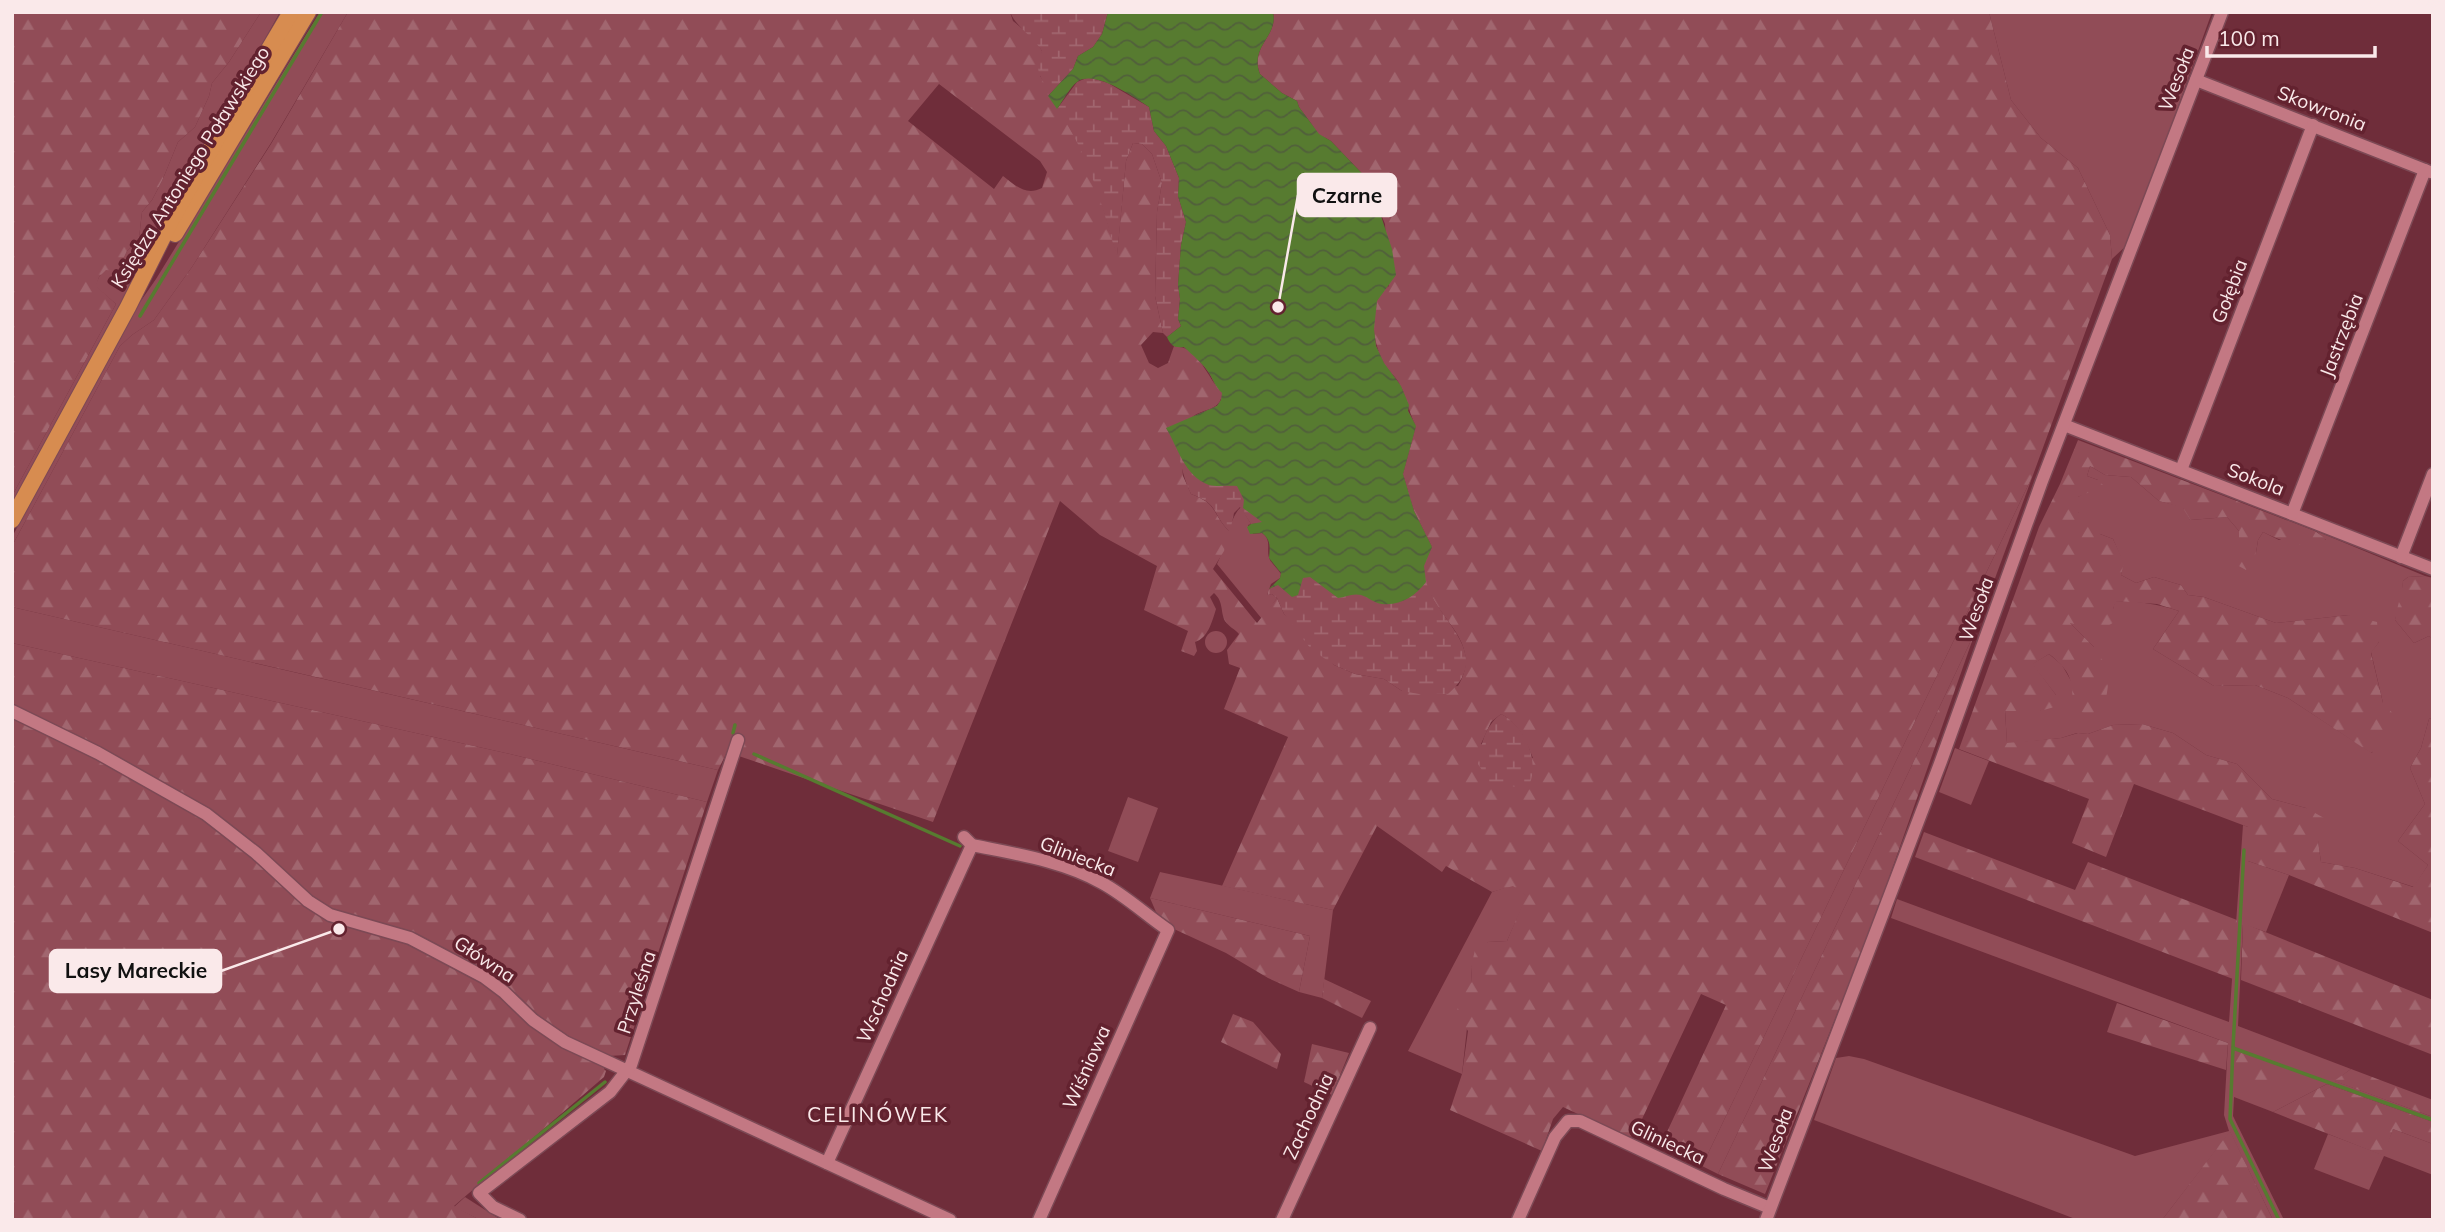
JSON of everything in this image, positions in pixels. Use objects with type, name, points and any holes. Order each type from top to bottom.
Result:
[{"type":"main road","name":"Księdza Antoniego Poławskiego","points":[[12,520],[128,307],[173,217],[291,12]]},
{"type":"main road","name":"Księdza Antoniego Poławskiego","points":[[128,307],[181,225],[308,12]]},
{"type":"street","name":"Wesoła","points":[[1768,1214],[2222,12]]},
{"type":"street","name":"Skowronia","points":[[2196,80],[2429,172]]},
{"type":"street","name":"Gołębia","points":[[2180,470],[2313,125]]},
{"type":"street","name":"Jastrzębia","points":[[2292,514],[2429,172]]},
{"type":"street","name":"Sokola","points":[[2064,425],[2433,569]]},
{"type":"street","points":[[2401,557],[2433,474]]},
{"type":"street","name":"Główna","points":[[12,711],[98,753],[206,814],[256,853],[308,901],[330,915],[410,938],[462,964],[504,992],[549,1032],[625,1071],[950,1220]]},
{"type":"street","name":"Przyleśna","points":[[520,1220],[493,1207],[479,1193],[610,1092],[635,1054],[738,740]]},
{"type":"street","name":"Gliniecka","points":[[968,841],[1043,860],[1100,881],[1126,897],[1168,930]]},
{"type":"street","name":"Wschodnia","points":[[827,1163],[968,841]]},
{"type":"street","name":"Wiśniowa","points":[[1039,1220],[1168,930]]},
{"type":"street","name":"Zachodnia","points":[[1282,1220],[1370,1027]]},
{"type":"street","name":"Gliniecka","points":[[1518,1220],[1555,1138],[1568,1121],[1580,1121],[1724,1189],[1768,1214]]},
{"type":"green space","points":[[12,12],[261,12],[212,83],[195,127],[178,142],[162,181],[142,212],[139,238],[127,251],[119,268],[115,271],[106,270],[99,277],[96,286],[116,304],[12,496]]},
{"type":"green space","points":[[261,12],[280,12],[143,258],[121,305],[12,504],[12,496],[116,304],[95,286],[99,277],[106,269],[119,268],[127,251],[139,238],[142,212],[162,181],[178,142],[195,127],[212,83]]},
{"type":"green space","points":[[320,12],[348,12],[271,143],[192,267],[154,320],[120,346],[12,546],[12,537],[131,315],[156,279]]},
{"type":"green space","points":[[348,12],[1010,12],[1013,21],[1035,39],[1042,51],[1040,76],[1048,87],[1049,96],[1074,131],[1095,180],[1117,255],[1126,161],[1133,143],[1142,144],[1152,154],[1162,183],[1157,212],[1155,296],[1163,333],[1153,332],[1141,345],[1149,363],[1158,368],[1168,363],[1174,346],[1190,351],[1222,393],[1219,403],[1189,419],[1174,441],[1181,457],[1183,476],[1191,494],[1207,502],[1230,532],[1224,551],[1213,569],[1257,623],[1277,598],[1284,614],[1334,665],[1355,674],[1384,679],[1402,691],[1458,686],[1465,668],[1465,653],[1460,639],[1432,598],[1426,583],[1424,567],[1432,547],[1414,511],[1403,474],[1416,426],[1402,390],[1380,355],[1374,334],[1377,301],[1389,286],[1385,224],[1377,204],[1375,187],[1331,141],[1319,134],[1297,101],[1282,93],[1260,74],[1258,56],[1272,28],[1273,12],[1989,12],[2011,100],[2041,138],[2078,168],[2110,235],[2112,259],[2033,475],[1702,1166],[1660,1147],[1726,1005],[1701,994],[1634,1136],[1627,1137],[1563,1107],[1553,1119],[1542,1151],[1450,1110],[1462,1074],[1468,1031],[1456,1014],[1464,988],[1472,982],[1471,967],[1475,950],[1488,942],[1507,941],[1526,896],[1513,886],[1492,892],[1446,866],[1442,872],[1377,826],[1333,910],[1222,886],[1288,737],[1224,709],[1240,668],[1229,664],[1227,650],[1239,634],[1225,621],[1214,593],[1210,597],[1216,609],[1206,633],[1195,642],[1197,651],[1194,656],[1181,651],[1188,631],[1144,610],[1157,566],[1100,535],[1060,501],[933,822],[727,752],[718,770],[12,607],[12,546],[120,346],[154,320],[192,267],[271,144]],"holes":[[[939,84],[1040,161],[1047,172],[1042,188],[1026,190],[1003,176],[994,189],[908,121]],[[1501,714],[1517,727],[1533,758],[1481,744],[1491,722]]]},
{"type":"green space","points":[[1010,12],[1108,12],[1102,34],[1093,47],[1078,56],[1073,69],[1048,96],[1038,68],[1042,51]]},
{"type":"green space","points":[[1989,12],[2212,12],[2129,243],[2112,259],[2110,235],[2078,168],[2041,138],[2011,100]]},
{"type":"green space","points":[[1089,77],[1108,83],[1149,107],[1154,131],[1166,146],[1179,178],[1178,196],[1186,222],[1178,285],[1178,319],[1181,326],[1167,337],[1163,333],[1155,296],[1157,212],[1162,183],[1152,154],[1142,144],[1133,143],[1126,161],[1117,257],[1086,162],[1057,109],[1077,82]]},
{"type":"green space","points":[[1309,122],[1375,187],[1394,264],[1396,275],[1377,301],[1374,329],[1376,346],[1384,363],[1401,386],[1409,405],[1408,411],[1416,426],[1403,474],[1414,511],[1432,547],[1425,565],[1427,584],[1463,646],[1466,662],[1462,678],[1448,694],[1402,691],[1384,679],[1355,674],[1334,665],[1311,649],[1284,614],[1277,598],[1272,594],[1267,595],[1269,589],[1282,582],[1378,377]]},
{"type":"green space","points":[[1177,342],[1221,366],[1263,523],[1251,524],[1240,507],[1234,513],[1230,532],[1212,506],[1191,494],[1175,445],[1166,428],[1217,406],[1221,393],[1201,363],[1184,347],[1176,348]]},
{"type":"green space","points":[[2078,440],[2315,531],[2326,539],[2312,545],[2303,545],[2286,542],[2263,532],[2258,540],[2256,553],[2246,570],[2228,560],[2239,542],[2239,531],[2227,517],[2190,520],[2183,508],[2159,501],[2131,477],[2105,475],[2090,466],[2087,476],[2098,480],[2104,486],[2078,497],[2078,512],[2099,521],[2100,534],[2113,539],[2124,562],[2121,575],[2136,583],[2154,577],[2181,585],[2188,595],[2204,597],[2276,623],[2349,615],[2377,622],[2379,642],[2371,653],[2383,703],[2399,720],[2391,737],[2371,753],[2288,698],[2255,685],[2214,686],[2153,649],[2179,611],[2157,604],[2116,601],[2113,609],[2116,621],[2101,630],[2070,623],[2094,647],[2110,672],[2105,706],[2090,715],[2072,709],[2070,678],[2049,654],[2033,664],[2056,695],[2058,706],[2040,711],[2005,711],[2007,743],[2088,734],[2113,725],[2142,724],[2173,733],[2206,755],[2237,764],[2272,799],[2306,808],[2324,818],[2318,841],[2321,862],[2355,868],[2413,887],[2428,865],[2398,841],[2425,804],[2410,768],[2421,748],[2429,719],[2433,717],[2433,933],[2248,861],[2248,827],[2134,784],[2106,857],[2072,843],[2089,799],[1959,749],[2039,527]]},
{"type":"green space","points":[[2090,466],[2105,475],[2131,477],[2159,501],[2183,507],[2190,520],[2227,517],[2239,531],[2239,542],[2256,553],[2258,540],[2263,532],[2279,540],[2326,540],[2316,531],[2425,576],[2408,577],[2403,581],[2402,597],[2395,620],[2414,643],[2429,636],[2433,639],[2433,717],[2429,719],[2421,748],[2410,768],[2425,804],[2398,841],[2428,865],[2414,887],[2355,868],[2321,862],[2318,841],[2306,808],[2272,799],[2237,764],[2206,755],[2173,733],[2142,724],[2113,725],[2088,734],[2077,733],[2061,738],[2007,744],[2005,710],[2040,711],[2056,695],[2032,664],[2049,654],[2062,665],[2074,686],[2094,647],[2069,622],[2113,609],[2115,601],[2123,601],[2179,611],[2153,649],[2214,686],[2255,685],[2288,698],[2372,753],[2383,703],[2371,652],[2379,642],[2349,615],[2276,623],[2204,597],[2188,595],[2181,585],[2154,577],[2136,583],[2121,575],[2123,562],[2113,539],[2100,534],[2078,512],[2078,497],[2090,490],[2098,480],[2087,476]]},
{"type":"green space","points":[[2033,475],[1976,630],[1718,1174],[1702,1166]]},
{"type":"green space","points":[[1241,507],[1251,524],[1248,525],[1253,534],[1262,533],[1267,539],[1270,560],[1281,574],[1280,578],[1271,584],[1267,595],[1272,594],[1277,598],[1262,619],[1217,564],[1233,518]]},
{"type":"green space","points":[[2408,577],[2433,578],[2433,639],[2429,636],[2414,643],[2395,620],[2403,581]]},
{"type":"green space","points":[[12,607],[718,770],[707,802],[510,754],[12,643]]},
{"type":"green space","points":[[1976,630],[1871,929],[1765,1194],[1718,1174]]},
{"type":"green space","points":[[1216,631],[1224,634],[1227,642],[1224,650],[1216,653],[1208,650],[1205,642],[1208,634]]},
{"type":"green space","points":[[12,643],[510,754],[707,802],[625,1055],[609,1056],[604,1077],[454,1206],[480,1220],[12,1220]]},
{"type":"green space","points":[[1501,714],[1523,734],[1531,754],[1530,783],[1519,787],[1491,784],[1478,764],[1487,731]]},
{"type":"green space","points":[[1955,748],[1989,761],[1971,805],[1939,792]]},
{"type":"green space","points":[[1128,797],[1158,808],[1138,862],[1108,851]]},
{"type":"green space","points":[[2243,825],[2248,827],[2248,861],[2289,875],[2266,932],[2243,924],[2238,1026],[2351,1069],[2335,1081],[2433,1117],[2433,1122],[2327,1084],[2273,1112],[2234,1097],[2233,1116],[2284,1220],[2273,1220],[2230,1132],[2162,1220],[2078,1220],[1814,1120],[1836,1058],[1849,1056],[1864,1059],[2135,1156],[2229,1131],[2224,1115],[2228,1043],[1891,918],[1897,899],[2229,1022]]},
{"type":"green space","points":[[1924,832],[2075,890],[2088,862],[2237,920],[2233,979],[1915,857]]},
{"type":"green space","points":[[1160,872],[1333,910],[1322,998],[1299,992],[1310,936],[1150,898]]},
{"type":"green space","points":[[1513,885],[1527,896],[1507,941],[1488,942],[1471,967],[1472,982],[1462,1074],[1408,1051],[1492,892]]},
{"type":"green space","points":[[1150,898],[1310,936],[1299,992],[1174,929],[1156,912]]},
{"type":"green space","points":[[2243,923],[2433,1000],[2433,1055],[2241,980]]},
{"type":"green space","points":[[1324,979],[1371,1001],[1362,1018],[1322,998]]},
{"type":"green space","points":[[2117,1003],[2228,1043],[2226,1070],[2107,1032]]},
{"type":"green space","points":[[1233,1014],[1253,1022],[1281,1054],[1277,1069],[1221,1042]]},
{"type":"green space","points":[[1312,1044],[1349,1053],[1332,1095],[1304,1082]]},
{"type":"green space","points":[[2236,1051],[2289,1070],[2258,1087],[2235,1082]]},
{"type":"green space","points":[[2351,1069],[2433,1100],[2433,1117],[2334,1081]]},
{"type":"green space","points":[[2327,1084],[2433,1122],[2433,1144],[2393,1129],[2384,1156],[2273,1112]]},
{"type":"green space","points":[[2393,1129],[2433,1144],[2433,1175],[2384,1156],[2369,1190],[2314,1169],[2328,1134],[2383,1155]]},
{"type":"green space","points":[[2230,1131],[2273,1220],[2162,1220]]},
{"type":"green space","points":[[465,1197],[501,1220],[480,1220],[454,1207]]},
{"type":"water","points":[[1108,12],[1273,12],[1272,28],[1258,56],[1260,74],[1282,93],[1297,101],[1319,134],[1331,141],[1375,187],[1377,204],[1392,249],[1396,275],[1377,301],[1374,329],[1376,346],[1384,363],[1401,386],[1409,405],[1408,411],[1416,426],[1403,474],[1414,511],[1432,547],[1424,566],[1426,582],[1407,599],[1389,604],[1358,595],[1338,598],[1310,577],[1303,578],[1298,595],[1292,597],[1278,585],[1269,589],[1280,578],[1281,573],[1269,558],[1267,538],[1262,533],[1250,534],[1247,527],[1262,522],[1243,508],[1244,500],[1237,486],[1209,485],[1193,475],[1166,428],[1217,406],[1222,393],[1201,363],[1184,347],[1173,346],[1167,337],[1181,326],[1178,319],[1178,285],[1186,222],[1178,196],[1179,178],[1166,146],[1154,131],[1149,107],[1134,97],[1094,79],[1077,82],[1057,109],[1048,96],[1073,69],[1078,56],[1093,47],[1102,34]]},
{"type":"waterway","points":[[140,316],[322,12]]},
{"type":"waterway","points":[[733,733],[735,725]]},
{"type":"waterway","points":[[754,754],[960,846]]},
{"type":"waterway","points":[[2233,1047],[2244,850]]},
{"type":"waterway","points":[[2279,1220],[2230,1119],[2233,1048],[2433,1120]]},
{"type":"waterway","points":[[479,1183],[605,1082]]},
{"type":"place","name":"Czarne","points":[[1278,307]]},
{"type":"place","name":"Lasy Mareckie","points":[[339,929]]},
{"type":"district","name":"CELINÓWEK","points":[[878,1114]]}]
